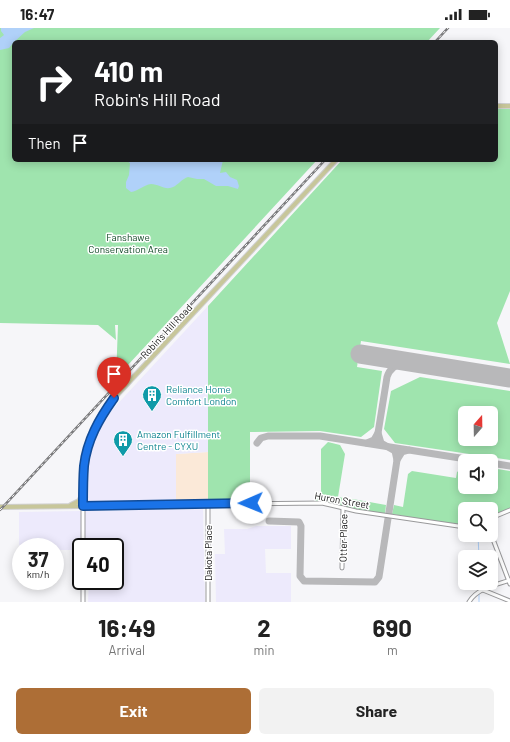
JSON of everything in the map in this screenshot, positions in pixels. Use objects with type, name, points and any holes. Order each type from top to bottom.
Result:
[{"type":"main road","points":[[498,106],[510,106]]},
{"type":"main road","name":"Robin's Hill Road","points":[[83,506],[86,451],[92,434],[114,398],[334,162]]},
{"type":"main road","points":[[68,506],[79,501],[84,492]]},
{"type":"main road","name":"Huron Street","points":[[0,507],[83,506]]},
{"type":"street","name":"Huron Street","points":[[83,506],[312,502],[371,513],[458,526]]},
{"type":"street","name":"Dakota Place","points":[[208,504],[208,602]]},
{"type":"street","name":"Robin's Hill Road","points":[[83,506],[83,538]]},
{"type":"street","name":"Otter Place","points":[[342,568],[344,508]]},
{"type":"street","points":[[498,515],[510,510]]},
{"type":"street","points":[[494,542],[510,581],[498,585]]},
{"type":"street","points":[[83,590],[83,602]]},
{"type":"street","points":[[469,602],[474,595],[483,590],[510,601]]},
{"type":"shaded area","points":[[208,306],[208,452],[176,454],[176,502],[86,503],[86,467],[96,435],[112,410]]},
{"type":"shaded area","points":[[208,452],[208,502],[176,502],[176,454]]},
{"type":"shaded area","points":[[203,509],[205,602],[88,602],[89,590],[124,590],[124,538],[72,538],[72,550],[64,550],[64,538],[19,538],[19,512]]},
{"type":"shaded area","points":[[256,526],[291,526],[291,549],[265,549],[266,573],[291,573],[291,602],[216,602],[215,554],[225,554],[224,529],[247,529]]},
{"type":"green space","name":"Fanshawe Conservation Area","points":[[0,28],[440,28],[429,40],[12,40],[12,162],[315,162],[116,378],[118,325],[115,325],[116,340],[98,325],[0,323]]},
{"type":"green space","points":[[498,109],[510,109],[510,291],[497,323],[510,364],[361,341],[357,367],[382,371],[374,427],[361,437],[320,431],[250,432],[250,492],[253,494],[263,495],[264,492],[266,494],[265,499],[262,501],[208,502],[208,306],[340,162],[498,162]]},
{"type":"green space","points":[[420,377],[510,391],[510,460],[498,458],[498,454],[469,454],[395,443],[384,429],[391,391]]},
{"type":"green space","points":[[328,442],[340,445],[345,454],[338,497],[344,498],[343,505],[341,506],[323,501],[315,501],[314,498],[315,494],[321,494],[321,449]]},
{"type":"green space","points":[[498,469],[510,471],[510,509],[498,513],[498,502],[458,502],[458,525],[392,514],[394,505],[403,507],[408,474],[412,471],[456,478],[458,471],[458,494],[498,494]]},
{"type":"green space","points":[[347,498],[386,505],[385,514],[346,507]]},
{"type":"water","points":[[1,28],[34,28],[25,32],[16,40],[12,40],[12,44],[9,48],[0,50],[0,38],[4,35]]},
{"type":"water","points":[[128,162],[223,162],[220,173],[226,172],[230,177],[237,180],[239,186],[238,189],[228,186],[216,186],[204,179],[188,177],[170,188],[151,184],[131,192],[126,188],[130,163]]},
{"type":"waterway","points":[[478,542],[479,550]]},
{"type":"waterway","points":[[479,594],[479,602]]},
{"type":"taxiway","points":[[378,433],[387,377],[390,370],[395,366],[407,363],[433,367]]},
{"type":"taxiway","points":[[367,443],[374,440],[378,433],[381,443],[395,451],[397,460],[402,452],[409,450]]},
{"type":"taxiway","points":[[257,443],[261,438],[268,436],[320,436],[458,458]]},
{"type":"taxiway","points":[[269,521],[299,522],[301,526],[300,576],[304,581],[375,582],[379,577],[397,460]]},
{"type":"taxiway","points":[[498,464],[510,466]]},
{"type":"runway","points":[[360,354],[510,378]]},
{"type":"railway","points":[[437,40],[448,28]]},
{"type":"railway","points":[[0,510],[323,162]]},
{"type":"place","name":"Reliance Home Comfort London","points":[[152,412]]},
{"type":"place","name":"Amazon Fulfillment Centre - CYXU","points":[[123,457]]},
{"type":"route","points":[[114,398],[92,434],[86,451],[83,506],[251,503]]}]
